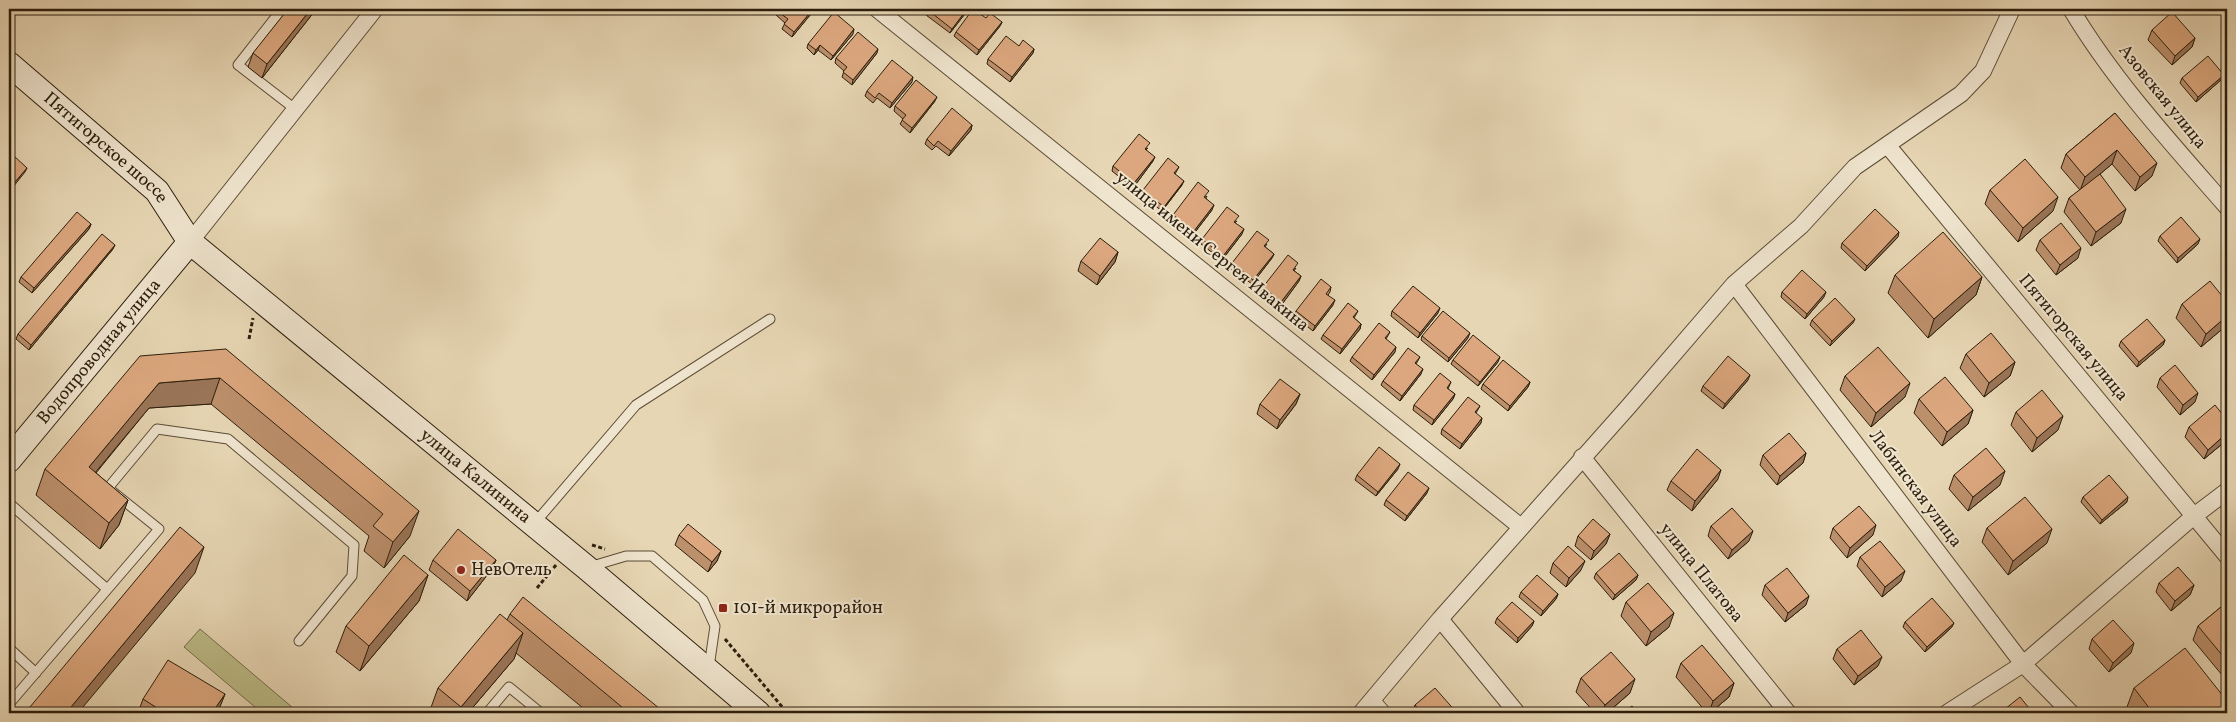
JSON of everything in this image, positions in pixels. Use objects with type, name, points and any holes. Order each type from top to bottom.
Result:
[{"type":"main road","name":"Пятигорское шоссе","points":[[9,64],[157,191],[190,242]]},
{"type":"main road","name":"Водопроводная улица","points":[[9,460],[190,242]]},
{"type":"main road","name":"улица Калинина","points":[[190,242],[534,524],[758,713]]},
{"type":"street","name":"улица имени Сергея Ивакина","points":[[878,9],[1521,527]]},
{"type":"street","points":[[1361,713],[1440,619],[1734,284],[1801,226],[1855,166],[1888,146],[1961,94],[1972,83],[1982,71],[2012,9]]},
{"type":"street","name":"Азовская улица","points":[[2071,9],[2113,72],[2164,135],[2227,206]]},
{"type":"street","points":[[190,242],[295,109],[369,11]]},
{"type":"street","name":"Пятигорская улица","points":[[1888,146],[2227,556]]},
{"type":"street","name":"Лабинская улица","points":[[1734,284],[2023,664],[2070,713]]},
{"type":"street","name":"улица Платова","points":[[1582,457],[1788,713]]},
{"type":"street","points":[[1947,713],[2023,664],[2194,516],[2227,491]]},
{"type":"street","points":[[1440,619],[1517,713]]},
{"type":"lane","points":[[282,9],[238,65],[295,109]]},
{"type":"lane","points":[[534,524],[636,405],[770,318]]},
{"type":"lane","points":[[9,704],[159,529],[108,488],[158,429],[228,439],[354,545],[352,576],[299,641]]},
{"type":"lane","points":[[9,503],[107,589]]},
{"type":"lane","points":[[587,568],[626,556],[652,556],[703,600],[715,626],[708,672]]},
{"type":"lane","points":[[9,648],[36,673]]},
{"type":"lane","points":[[487,713],[509,687],[541,713]]},
{"type":"lane","points":[[1374,698],[1387,713]]},
{"type":"path","points":[[715,626],[784,708],[780,713]]},
{"type":"green space","points":[[200,629],[299,713],[262,713],[184,647]]},
{"type":"building","points":[[288,9],[311,9],[267,64],[253,53]]},
{"type":"building","points":[[779,9],[813,9],[794,32],[784,24],[788,19],[777,11]]},
{"type":"building","points":[[929,9],[967,9],[952,29]]},
{"type":"building","points":[[973,9],[986,18],[990,13],[1002,22],[979,50],[956,32]]},
{"type":"building","points":[[834,12],[854,29],[833,56],[820,45],[816,50],[808,44]]},
{"type":"building","points":[[2172,12],[2195,38],[2175,56],[2152,30]]},
{"type":"building","points":[[858,32],[878,49],[853,80],[843,72],[847,67],[836,58]]},
{"type":"building","points":[[1006,36],[1019,46],[1023,40],[1034,49],[1012,77],[988,59]]},
{"type":"building","points":[[2208,56],[2224,75],[2198,97],[2182,78]]},
{"type":"building","points":[[892,60],[913,77],[892,103],[879,93],[875,98],[867,91]]},
{"type":"building","points":[[916,80],[937,97],[912,128],[902,120],[906,115],[895,106]]},
{"type":"building","points":[[952,108],[972,125],[951,151],[938,141],[934,146],[927,139]]},
{"type":"building","points":[[2115,113],[2157,163],[2140,177],[2117,150],[2085,177],[2066,154]]},
{"type":"building","points":[[1139,134],[1150,143],[1145,149],[1155,157],[1134,183],[1113,166]]},
{"type":"building","points":[[14,156],[27,168],[9,189],[9,162]]},
{"type":"building","points":[[1168,158],[1179,167],[1174,173],[1184,181],[1164,207],[1143,190]]},
{"type":"building","points":[[2025,159],[2058,197],[2023,228],[1990,190]]},
{"type":"building","points":[[2100,174],[2126,209],[2096,232],[2069,198]]},
{"type":"building","points":[[1198,182],[1209,191],[1204,197],[1214,205],[1194,231],[1173,215]]},
{"type":"building","points":[[1227,207],[1239,216],[1234,222],[1244,229],[1223,256],[1202,239]]},
{"type":"building","points":[[1875,209],[1899,232],[1867,266],[1842,243]]},
{"type":"building","points":[[77,212],[91,224],[34,288],[21,277]]},
{"type":"building","points":[[2181,217],[2200,239],[2178,258],[2160,236]]},
{"type":"building","points":[[2061,223],[2081,248],[2060,265],[2040,240]]},
{"type":"building","points":[[1257,231],[1269,240],[1264,246],[1274,254],[1253,280],[1232,263]]},
{"type":"building","points":[[1943,232],[1982,277],[1934,319],[1895,275]]},
{"type":"building","points":[[102,234],[115,245],[31,345],[18,334]]},
{"type":"building","points":[[1100,238],[1118,252],[1100,276],[1081,261]]},
{"type":"building","points":[[1288,255],[1298,263],[1293,270],[1301,276],[1281,302],[1263,287]]},
{"type":"building","points":[[1802,270],[1826,292],[1807,314],[1782,292]]},
{"type":"building","points":[[1321,279],[1331,287],[1326,294],[1335,300],[1315,326],[1296,311]]},
{"type":"building","points":[[2210,281],[2227,302],[2227,316],[2206,334],[2182,304]]},
{"type":"building","points":[[1413,286],[1440,308],[1420,333],[1392,311]]},
{"type":"building","points":[[1835,298],[1855,319],[1832,341],[1812,320]]},
{"type":"building","points":[[1348,303],[1358,311],[1353,317],[1361,324],[1342,349],[1323,335]]},
{"type":"building","points":[[1443,311],[1470,333],[1449,358],[1422,336]]},
{"type":"building","points":[[2147,319],[2165,340],[2139,362],[2121,341]]},
{"type":"building","points":[[1379,323],[1390,332],[1385,338],[1396,347],[1374,375],[1352,357]]},
{"type":"building","points":[[1991,333],[2015,362],[1989,383],[1966,354]]},
{"type":"building","points":[[1473,335],[1500,357],[1480,382],[1453,360]]},
{"type":"building","points":[[1878,347],[1910,383],[1876,413],[1845,376]]},
{"type":"building","points":[[1408,348],[1420,357],[1415,363],[1423,369],[1402,396],[1383,381]]},
{"type":"building","points":[[226,349],[419,511],[393,542],[373,526],[383,514],[220,378],[159,383],[89,467],[128,500],[109,523],[45,469],[140,356]]},
{"type":"building","points":[[1728,356],[1750,375],[1725,404],[1703,386]]},
{"type":"building","points":[[1503,360],[1530,382],[1510,406],[1483,384]]},
{"type":"building","points":[[2175,365],[2198,393],[2183,405],[2160,378]]},
{"type":"building","points":[[1440,373],[1451,382],[1447,388],[1455,394],[1434,420],[1414,405]]},
{"type":"building","points":[[1945,377],[1973,410],[1947,432],[1919,399]]},
{"type":"building","points":[[1280,379],[1300,394],[1280,420],[1260,404]]},
{"type":"building","points":[[2042,390],[2063,416],[2037,438],[2016,412]]},
{"type":"building","points":[[1468,397],[1480,406],[1475,412],[1482,418],[1462,444],[1442,429]]},
{"type":"building","points":[[2215,405],[2227,420],[2227,433],[2208,450],[2189,427]]},
{"type":"building","points":[[1789,433],[1806,453],[1780,476],[1763,455]]},
{"type":"building","points":[[1379,447],[1400,464],[1378,492],[1357,475]]},
{"type":"building","points":[[1986,448],[2005,471],[1973,497],[1954,475]]},
{"type":"building","points":[[1697,449],[1721,470],[1695,501],[1671,481]]},
{"type":"building","points":[[1408,472],[1429,488],[1407,516],[1386,500]]},
{"type":"building","points":[[2109,475],[2128,497],[2102,520],[2083,497]]},
{"type":"building","points":[[2025,497],[2052,529],[2013,561],[1987,528]]},
{"type":"building","points":[[1859,506],[1876,525],[1850,548],[1833,528]]},
{"type":"building","points":[[1732,508],[1753,531],[1732,550],[1711,526]]},
{"type":"building","points":[[1593,519],[1610,534],[1594,551],[1578,536]]},
{"type":"building","points":[[688,524],[721,551],[712,562],[679,535]]},
{"type":"building","points":[[180,527],[204,547],[66,713],[25,713]]},
{"type":"building","name":"НевОтель","points":[[458,529],[496,560],[470,591],[433,560]]},
{"type":"building","points":[[1880,541],[1905,571],[1885,587],[1860,557]]},
{"type":"building","points":[[1568,546],[1585,561],[1569,578],[1553,563]]},
{"type":"building","points":[[1619,553],[1638,575],[1615,595],[1596,573]]},
{"type":"building","points":[[404,555],[428,575],[369,646],[346,626]]},
{"type":"building","points":[[2178,567],[2194,585],[2175,601],[2159,583]]},
{"type":"building","points":[[1787,568],[1809,596],[1788,613],[1765,585]]},
{"type":"building","points":[[1537,575],[1558,594],[1543,611],[1521,592]]},
{"type":"building","points":[[1648,583],[1674,613],[1651,632],[1626,602]]},
{"type":"building","points":[[523,597],[665,713],[629,713],[510,614]]},
{"type":"building","points":[[1932,598],[1954,623],[1927,647],[1905,622]]},
{"type":"building","points":[[1512,602],[1534,621],[1518,638],[1497,618]]},
{"type":"building","points":[[2227,602],[2227,661],[2198,626]]},
{"type":"building","points":[[500,614],[523,633],[461,707],[438,688]]},
{"type":"building","points":[[2113,620],[2134,643],[2113,663],[2092,639]]},
{"type":"building","points":[[1861,630],[1882,657],[1858,676],[1837,649]]},
{"type":"building","points":[[1702,645],[1734,683],[1713,701],[1681,663]]},
{"type":"building","points":[[2185,648],[2227,703],[2214,713],[2153,713],[2134,688]]},
{"type":"building","points":[[1611,652],[1635,679],[1605,705],[1581,678]]},
{"type":"building","points":[[168,660],[225,694],[212,713],[165,713],[143,699]]},
{"type":"building","points":[[1435,688],[1457,713],[1422,713],[1415,705]]},
{"type":"building","points":[[2020,697],[2033,713],[2000,713]]},
{"type":"building","points":[[1632,706],[1638,713],[1623,713]]},
{"type":"place","name":"НевОтель","points":[[461,570]]},
{"type":"place","name":"101-й микрорайон","points":[[723,608]]}]
